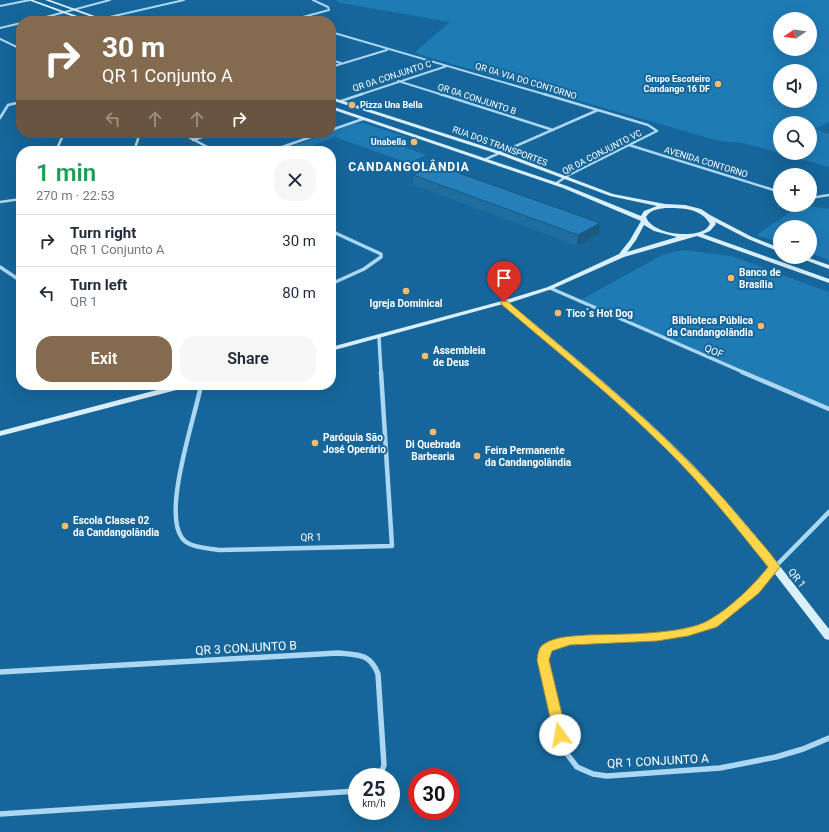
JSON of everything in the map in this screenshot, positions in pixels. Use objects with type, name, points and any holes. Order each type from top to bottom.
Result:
[{"type":"street","points":[[0,6],[30,0],[75,16]]},
{"type":"street","points":[[47,0],[93,16]]},
{"type":"street","points":[[54,16],[110,0]]},
{"type":"street","points":[[114,16],[184,0]]},
{"type":"street","points":[[307,16],[329,10],[328,7],[313,0]]},
{"type":"street","points":[[0,28],[16,24]]},
{"type":"street","name":"QR 0A VIA DO CONTORNO","points":[[336,34],[387,50],[448,66],[648,125],[655,129],[656,133]]},
{"type":"street","points":[[1,40],[14,44]]},
{"type":"street","points":[[336,66],[387,50]]},
{"type":"street","points":[[336,62],[341,64]]},
{"type":"street","name":"QR 0A CONJUNTO C","points":[[341,101],[398,81],[448,66]]},
{"type":"street","name":"QR 0A CONJUNTO B","points":[[398,81],[552,130]]},
{"type":"street","name":"RUA DOS TRANSPORTES","points":[[336,100],[500,153],[612,195],[665,206]]},
{"type":"street","points":[[0,118],[8,105],[16,103]]},
{"type":"street","points":[[341,110],[354,106]]},
{"type":"street","name":"RUA DOS TRANSPORTES","points":[[336,108],[555,184],[643,220],[650,227],[660,232],[687,236]]},
{"type":"street","points":[[486,159],[598,110]]},
{"type":"street","points":[[336,128],[363,118]]},
{"type":"street","name":"QR 0A CONJUNTO VC","points":[[555,184],[629,145],[656,133]]},
{"type":"street","points":[[190,138],[205,146]]},
{"type":"street","points":[[193,140],[199,138]]},
{"type":"street","points":[[285,146],[308,138]]},
{"type":"street","name":"AVENIDA CONTORNO","points":[[629,145],[773,190]]},
{"type":"street","points":[[817,197],[829,195]]},
{"type":"street","points":[[0,202],[16,199]]},
{"type":"street","points":[[620,256],[633,240],[643,220],[643,213],[648,210],[665,206],[691,208],[750,238],[773,247]]},
{"type":"street","points":[[336,348],[379,337],[550,288],[620,256],[708,230],[713,224],[710,218]]},
{"type":"street","points":[[336,233],[381,254],[377,261],[336,282]]},
{"type":"street","points":[[698,234],[829,281]]},
{"type":"street","points":[[817,263],[829,267]]},
{"type":"street","points":[[0,267],[16,278]]},
{"type":"street","name":"QOF","points":[[550,288],[643,330],[829,409]]},
{"type":"street","name":"QR 1","points":[[504,302],[629,409],[669,446],[714,494],[829,636]]},
{"type":"street","name":"QR 1","points":[[200,390],[199,400],[190,428],[179,480],[175,524],[181,538],[192,546],[219,550],[392,546],[379,337]]},
{"type":"street","points":[[0,434],[166,390]]},
{"type":"street","points":[[774,567],[829,512]]},
{"type":"street","name":"QR 1 CONJUNTO A","points":[[774,567],[755,591],[713,624],[688,632],[657,636],[570,641],[548,647],[545,650],[543,660],[564,750],[577,768],[593,774],[607,776],[706,770],[776,756],[813,746],[829,738]]},
{"type":"street","name":"QR 3 CONJUNTO B","points":[[0,672],[338,653],[359,655],[369,658],[376,663],[378,674],[383,768]]},
{"type":"street","points":[[0,814],[348,791]]},
{"type":"shaded area","points":[[335,0],[829,0],[829,122],[817,128],[817,116],[773,116],[773,151],[743,143],[719,141],[415,52],[450,22],[341,3]]},
{"type":"shaded area","points":[[363,123],[406,137],[393,143],[426,155],[408,163],[336,137],[336,130],[353,124]]},
{"type":"shaded area","points":[[817,130],[829,134],[829,167],[804,160],[817,160]]},
{"type":"shaded area","points":[[315,138],[332,138],[312,146],[294,146]]},
{"type":"shaded area","points":[[817,207],[829,209],[829,260],[817,256],[817,220],[778,220],[790,212],[817,212]]},
{"type":"shaded area","points":[[773,224],[773,241],[757,235]]},
{"type":"shaded area","points":[[684,250],[731,256],[829,292],[829,406],[577,302],[664,254]]},
{"type":"building","points":[[436,165],[600,223],[578,235],[413,175]]},
{"type":"place","name":"Grupo Escoteiro Candango 16 DF","points":[[718,84]]},
{"type":"place","name":"Pizza Una Bella","points":[[352,105]]},
{"type":"place","name":"Unabella","points":[[414,142]]},
{"type":"place","name":"Banco de Brasília","points":[[731,278]]},
{"type":"place","name":"Igreja Dominical","points":[[406,291]]},
{"type":"place","name":"Tico´s Hot Dog","points":[[558,313]]},
{"type":"place","name":"Biblioteca Pública da Candangolândia","points":[[761,326]]},
{"type":"place","name":"Assembleia de Deus","points":[[425,356]]},
{"type":"place","name":"Di Quebrada Barbearia","points":[[433,432]]},
{"type":"place","name":"Paróquia São José Operário","points":[[315,443]]},
{"type":"place","name":"Feira Permanente da Candangolândia","points":[[477,456]]},
{"type":"place","name":"Escola Classe 02 da Candangolândia","points":[[65,526]]},
{"type":"district","name":"CANDANGOLÂNDIA","points":[[409,167]]},
{"type":"route","points":[[504,302],[629,409],[669,446],[714,494],[774,567],[755,591],[736,608],[713,624],[688,632],[657,636],[570,641],[554,644],[548,647],[545,650],[543,660],[560,735]]}]
